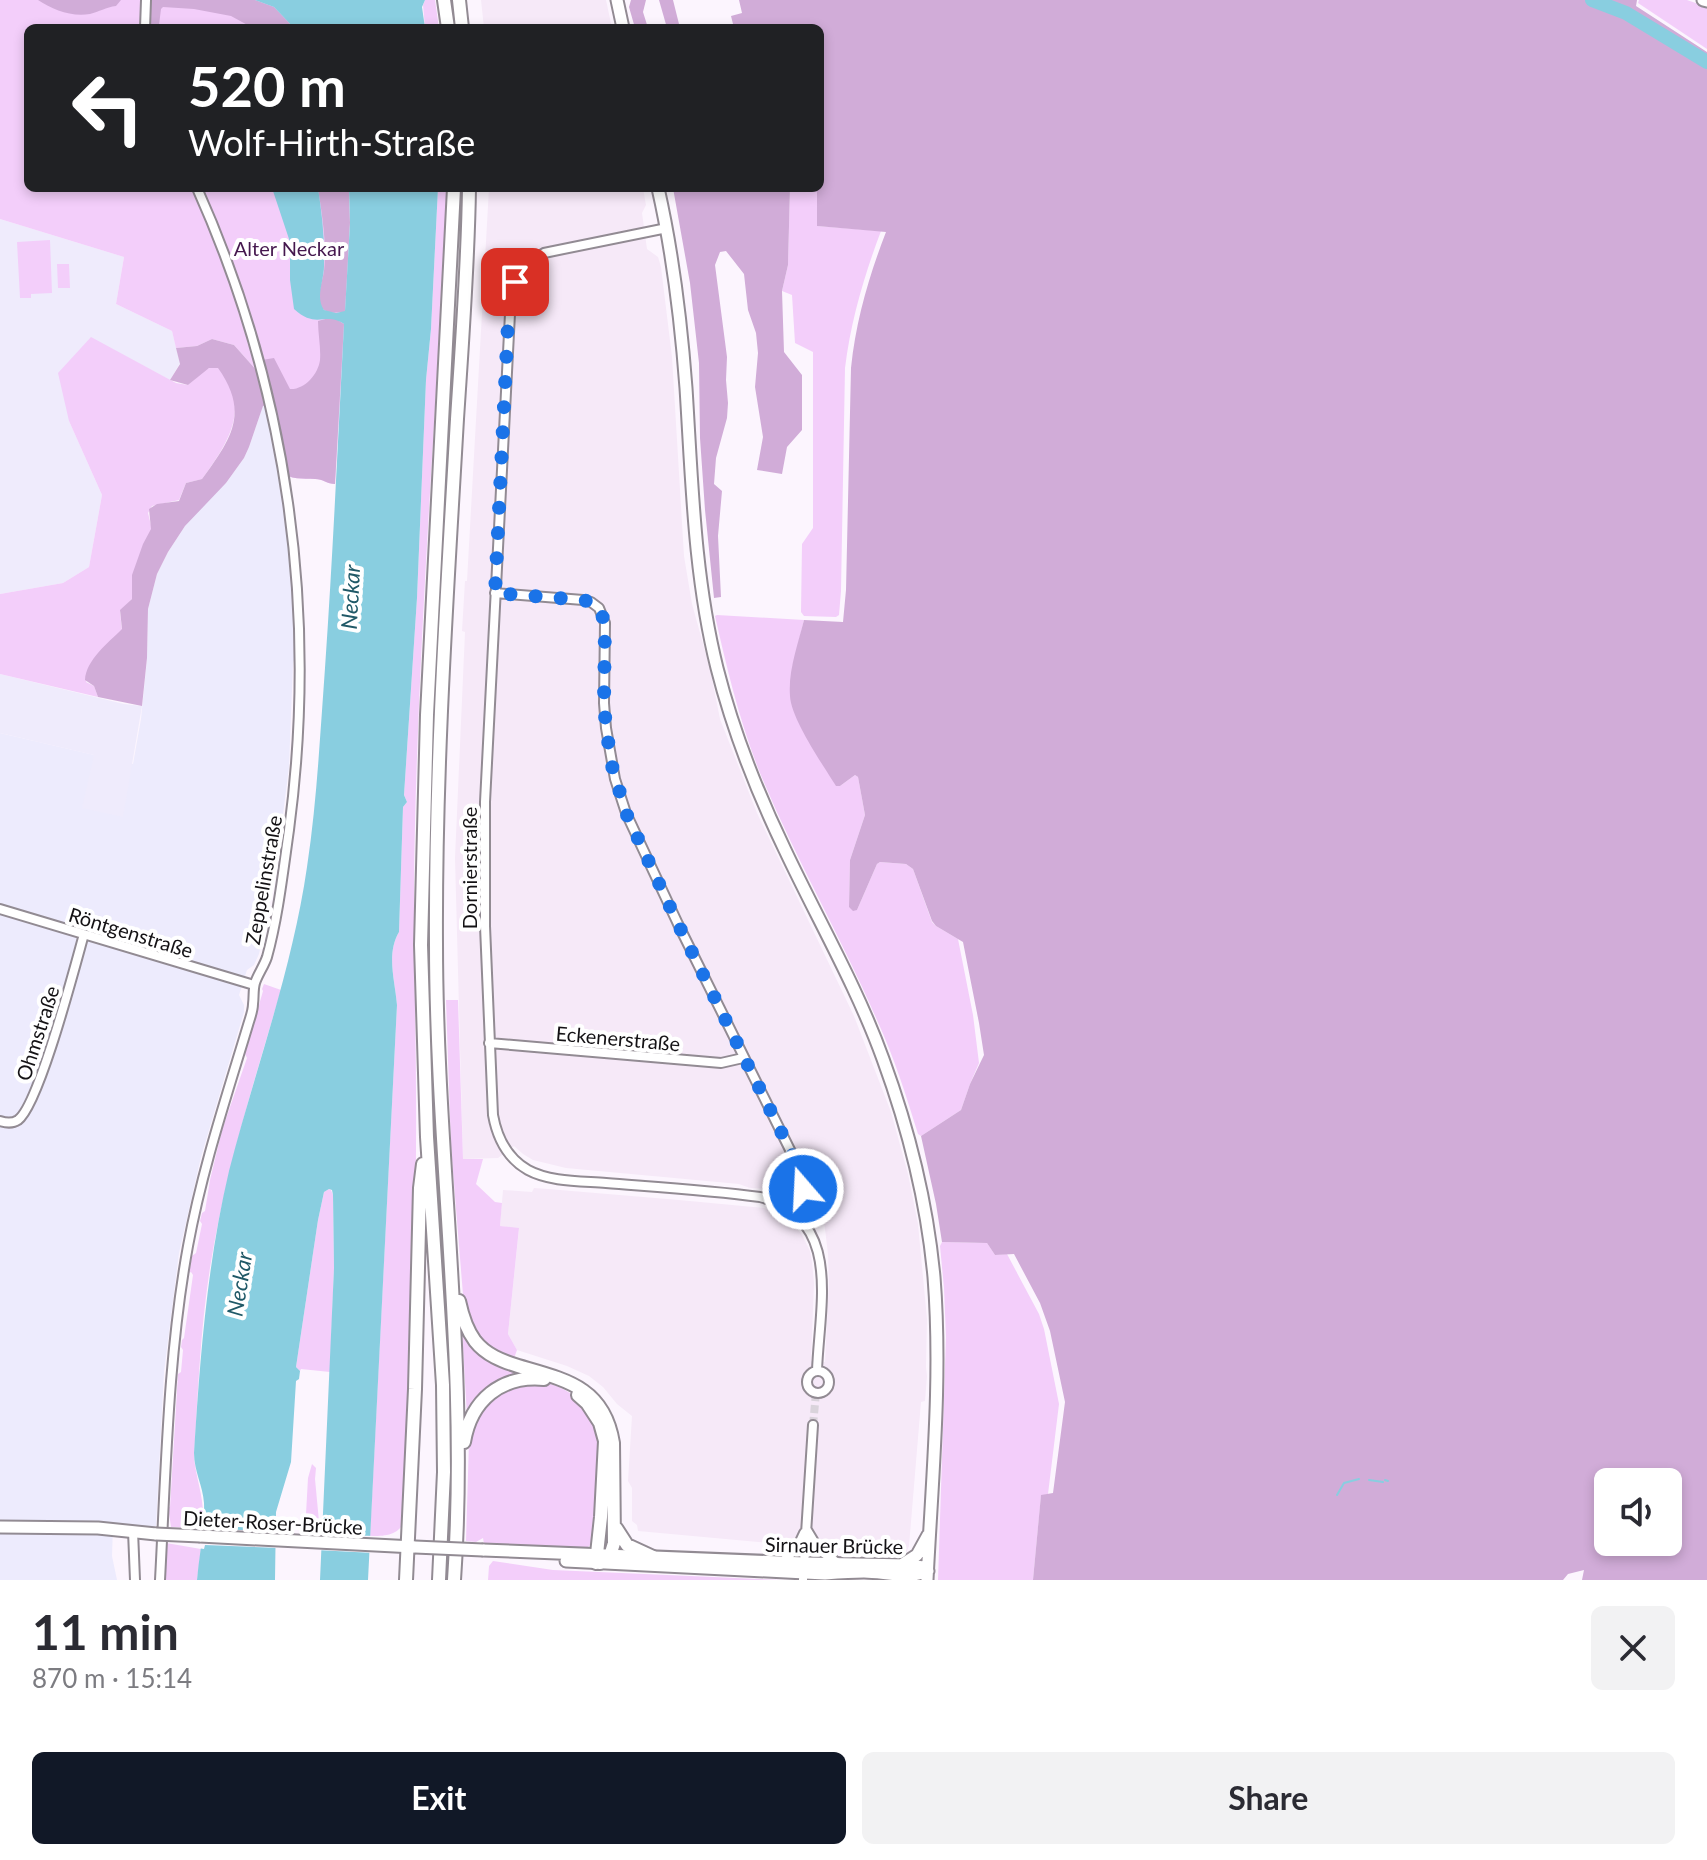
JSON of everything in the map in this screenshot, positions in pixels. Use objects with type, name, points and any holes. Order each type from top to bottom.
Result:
[{"type":"highway","points":[[444,0],[447,24]]},
{"type":"highway","points":[[459,0],[462,24]]},
{"type":"highway","points":[[439,1580],[444,1485],[443,1385],[427,1137],[421,972],[424,801],[454,192]]},
{"type":"highway","points":[[454,1580],[457,1386],[438,1083],[436,869],[469,192]]},
{"type":"highway","points":[[406,1580],[411,1547],[420,1179],[427,1137]]},
{"type":"highway","points":[[450,1268],[464,1321],[481,1348],[506,1363],[575,1385],[600,1406],[609,1424],[613,1443],[614,1543],[600,1559]]},
{"type":"highway","points":[[458,1470],[473,1413],[497,1388],[522,1379],[541,1379],[575,1391],[597,1417],[605,1441],[600,1559]]},
{"type":"highway","points":[[613,1521],[627,1545],[653,1557]]},
{"type":"main road","points":[[617,0],[622,24]]},
{"type":"main road","points":[[659,192],[675,276],[683,344],[698,561],[717,667],[733,723],[763,802],[846,973],[882,1056],[920,1181],[930,1241],[936,1311],[936,1393],[928,1576]]},
{"type":"main road","points":[[0,1527],[133,1531]]},
{"type":"main road","name":"Dieter-Roser-Brücke","points":[[133,1531],[389,1545]]},
{"type":"main road","points":[[905,1574],[930,1531]]},
{"type":"main road","name":"Sirnauer Brücke","points":[[389,1545],[483,1550],[536,1559],[653,1557],[782,1562],[803,1572],[841,1564],[905,1574]]},
{"type":"main road","name":"Sirnauer Brücke","points":[[600,1559],[825,1574],[866,1572],[928,1576]]},
{"type":"street","points":[[145,24],[146,0]]},
{"type":"street","name":"Zeppelinstraße","points":[[160,1580],[172,1379],[184,1271],[205,1170],[252,1013],[254,985],[267,956],[291,814],[300,705],[298,587],[279,446],[266,388],[238,294],[199,192]]},
{"type":"street","name":"Dornierstraße","points":[[667,228],[544,253],[529,262],[513,288],[484,827],[494,1122],[508,1153],[527,1170],[538,1175],[760,1197],[793,1212]]},
{"type":"street","points":[[495,593],[583,600],[602,612],[606,630],[606,728],[622,803],[650,867],[800,1172],[803,1189],[793,1212],[809,1228],[820,1259],[822,1289],[817,1371]]},
{"type":"street","name":"Röntgenstraße","points":[[0,909],[254,985]]},
{"type":"street","name":"Ohmstraße","points":[[0,1121],[10,1123],[20,1119],[32,1098],[84,934]]},
{"type":"street","name":"Eckenerstraße","points":[[489,1043],[721,1063],[743,1058]]},
{"type":"street","points":[[803,1572],[813,1425]]},
{"type":"street","points":[[782,1562],[797,1548],[806,1529]]},
{"type":"street","points":[[806,1529],[819,1550],[841,1564]]},
{"type":"street","points":[[133,1531],[135,1580]]},
{"type":"shaded area","points":[[38,0],[121,0],[116,6],[83,15],[62,12]]},
{"type":"shaded area","points":[[150,0],[255,0],[274,7],[290,24],[246,24],[231,16],[163,7],[159,24],[149,24]]},
{"type":"shaded area","points":[[481,0],[606,0],[611,24],[484,24]]},
{"type":"shaded area","points":[[631,0],[646,0],[643,12],[647,24],[634,24],[629,7]]},
{"type":"shaded area","points":[[659,0],[673,0],[679,24],[666,24]]},
{"type":"shaded area","points":[[739,0],[1637,0],[1636,6],[1707,52],[1707,1580],[1582,1580],[1584,1570],[1568,1574],[1563,1580],[1033,1580],[1041,1495],[1053,1493],[1065,1402],[1050,1331],[1040,1303],[1014,1254],[995,1255],[987,1243],[942,1242],[921,1136],[961,1110],[984,1055],[963,942],[932,921],[913,869],[906,864],[877,864],[857,910],[849,907],[850,860],[865,815],[858,777],[855,775],[836,786],[802,729],[790,696],[792,667],[804,620],[843,622],[851,368],[864,298],[886,232],[817,226],[817,192],[824,192],[824,24],[733,24],[731,16],[742,13]]},
{"type":"shaded area","points":[[319,192],[349,192],[345,312],[327,312],[320,304],[324,230]]},
{"type":"shaded area","points":[[489,192],[644,192],[646,205],[642,213],[647,249],[658,257],[661,267],[672,357],[684,556],[692,604],[720,719],[757,813],[854,1016],[891,1112],[918,1224],[927,1319],[927,1376],[925,1401],[921,1402],[906,1553],[900,1555],[638,1531],[632,1521],[632,1488],[628,1481],[632,1416],[589,1376],[517,1350],[508,1334],[519,1229],[500,1226],[503,1190],[532,1192],[534,1188],[679,1200],[764,1208],[781,1215],[801,1233],[810,1251],[814,1283],[811,1361],[825,1362],[828,1254],[818,1198],[739,1184],[566,1168],[533,1160],[514,1146],[498,1158],[463,1159],[455,858],[465,632],[462,631]]},
{"type":"shaded area","points":[[674,192],[790,192],[788,265],[782,291],[784,352],[802,375],[802,430],[787,447],[782,474],[757,470],[763,437],[755,387],[758,353],[744,274],[726,251],[720,252],[715,265],[727,357],[728,403],[716,458],[714,484],[722,491],[718,536],[721,597],[714,598],[700,438],[699,363],[690,283]]},
{"type":"shaded area","points":[[0,219],[124,257],[116,304],[172,331],[180,363],[170,380],[91,338],[69,421],[102,495],[89,567],[63,583],[0,594]]},
{"type":"shaded area","points":[[329,318],[344,324],[335,484],[288,476],[262,360],[274,358],[290,389],[305,384],[316,371],[320,360],[318,321]]},
{"type":"shaded area","points":[[212,339],[234,345],[257,371],[266,405],[244,458],[226,483],[185,526],[157,574],[148,609],[142,706],[98,697],[94,686],[85,680],[86,673],[99,652],[122,629],[120,610],[132,599],[132,575],[151,529],[149,509],[157,504],[179,501],[186,483],[202,479],[221,451],[233,425],[233,399],[218,368],[209,368],[188,385],[170,380],[180,364],[176,348],[197,346]]},
{"type":"shaded area","points":[[266,405],[281,481],[294,600],[295,657],[289,767],[275,878],[259,954],[254,965],[247,970],[239,995],[244,1012],[201,1157],[179,1253],[164,1372],[156,1526],[113,1526],[112,1556],[117,1580],[0,1580],[0,733],[133,764],[147,659],[148,609],[157,574],[185,526],[226,483],[244,458]]},
{"type":"shaded area","points":[[0,674],[142,706],[123,817],[82,808],[94,755],[0,733]]},
{"type":"green space","points":[[0,0],[142,0],[142,24],[24,24],[24,192],[195,192],[227,274],[257,371],[234,345],[212,339],[197,346],[176,348],[172,331],[116,304],[124,257],[0,219]]},
{"type":"green space","points":[[150,0],[329,0],[332,24],[149,24]]},
{"type":"green space","points":[[425,0],[435,0],[438,24],[425,24]]},
{"type":"green space","points":[[1639,0],[1687,0],[1707,7],[1707,49],[1638,3]]},
{"type":"green space","name":"Alter Neckar","points":[[203,192],[349,192],[348,265],[335,484],[288,476],[272,401],[229,259]]},
{"type":"green space","points":[[438,192],[446,192],[417,746],[414,904],[416,1194],[403,1524],[393,1533],[370,1536],[397,1005],[392,958],[399,932],[403,807],[407,802],[404,795]]},
{"type":"green space","points":[[790,192],[817,192],[817,226],[881,231],[859,298],[845,368],[841,591],[839,615],[836,617],[804,616],[801,612],[802,544],[813,528],[813,352],[795,343],[792,295],[782,291],[788,265]]},
{"type":"green space","points":[[50,240],[52,293],[20,298],[17,242]]},
{"type":"green space","points":[[57,264],[69,264],[70,288],[58,288]]},
{"type":"green space","points":[[91,337],[176,383],[188,385],[206,369],[217,366],[234,395],[235,410],[228,438],[202,479],[186,483],[179,500],[152,506],[148,513],[152,529],[132,599],[120,612],[122,630],[103,649],[86,682],[94,686],[98,697],[0,674],[0,594],[63,583],[89,567],[102,495],[69,421],[58,373]]},
{"type":"green space","points":[[717,615],[804,620],[792,669],[840,786],[855,775],[858,777],[865,815],[850,860],[849,907],[857,910],[877,864],[906,864],[913,869],[932,922],[958,939],[979,1063],[961,1110],[921,1136],[877,1020],[760,773],[734,696]]},
{"type":"green space","points":[[264,984],[281,990],[224,1197],[204,1315],[194,1457],[203,1519],[201,1516],[199,1518],[198,1528],[171,1527],[168,1507],[178,1374],[181,1372],[181,1347],[193,1275],[189,1273],[222,1130],[247,1058],[245,1054]]},
{"type":"green space","points":[[446,1000],[458,1000],[463,1159],[483,1159],[476,1184],[495,1202],[502,1203],[500,1226],[519,1228],[508,1334],[517,1350],[513,1361],[496,1354],[475,1334],[464,1307],[451,1147]]},
{"type":"green space","points":[[329,1189],[333,1195],[334,1268],[330,1372],[300,1371],[296,1367],[318,1220],[324,1192]]},
{"type":"green space","points":[[942,1242],[987,1243],[995,1255],[1007,1254],[1044,1329],[1059,1404],[1048,1494],[1041,1496],[1033,1580],[938,1580],[946,1337]]},
{"type":"green space","points":[[462,1330],[471,1342],[531,1373],[514,1377],[467,1416]]},
{"type":"green space","points":[[544,1382],[578,1399],[589,1411],[597,1430],[600,1443],[599,1478],[591,1543],[581,1550],[484,1544],[483,1538],[476,1542],[466,1541],[469,1441],[481,1408],[507,1387]]},
{"type":"green space","points":[[312,1464],[316,1468],[320,1532],[305,1532],[308,1478]]},
{"type":"green space","points":[[166,1543],[201,1549],[197,1580],[164,1580]]},
{"type":"green space","points":[[493,1561],[553,1570],[782,1580],[488,1580],[489,1566]]},
{"type":"water","points":[[255,0],[425,0],[422,7],[424,24],[290,24],[274,7]]},
{"type":"water","name":"Neckar","points":[[273,192],[319,192],[324,246],[321,305],[324,310],[336,313],[345,311],[349,192],[438,192],[404,795],[407,802],[403,807],[399,932],[392,958],[397,1005],[368,1580],[320,1580],[334,1268],[333,1195],[329,1189],[324,1192],[318,1220],[296,1367],[300,1371],[296,1381],[291,1462],[276,1512],[275,1580],[197,1580],[204,1503],[194,1453],[210,1276],[229,1171],[292,944],[307,867],[318,768],[344,324],[331,319],[315,320],[294,309],[290,242]]},
{"type":"pier","points":[[199,1528],[279,1532],[278,1548],[205,1545],[204,1549],[198,1548]]},
{"type":"pier","points":[[318,1534],[374,1536],[374,1553],[316,1550]]},
{"type":"waterway","points":[[1592,0],[1626,13],[1707,62]]},
{"type":"waterway","points":[[1337,1495],[1344,1483],[1359,1479]]},
{"type":"waterway","points":[[1369,1480],[1383,1482]]},
{"type":"tunnel","points":[[813,1425],[816,1393]]},
{"type":"route","points":[[515,282],[508,323],[495,593],[583,600],[591,602],[602,612],[606,630],[606,728],[622,803],[798,1166],[803,1189]]}]
